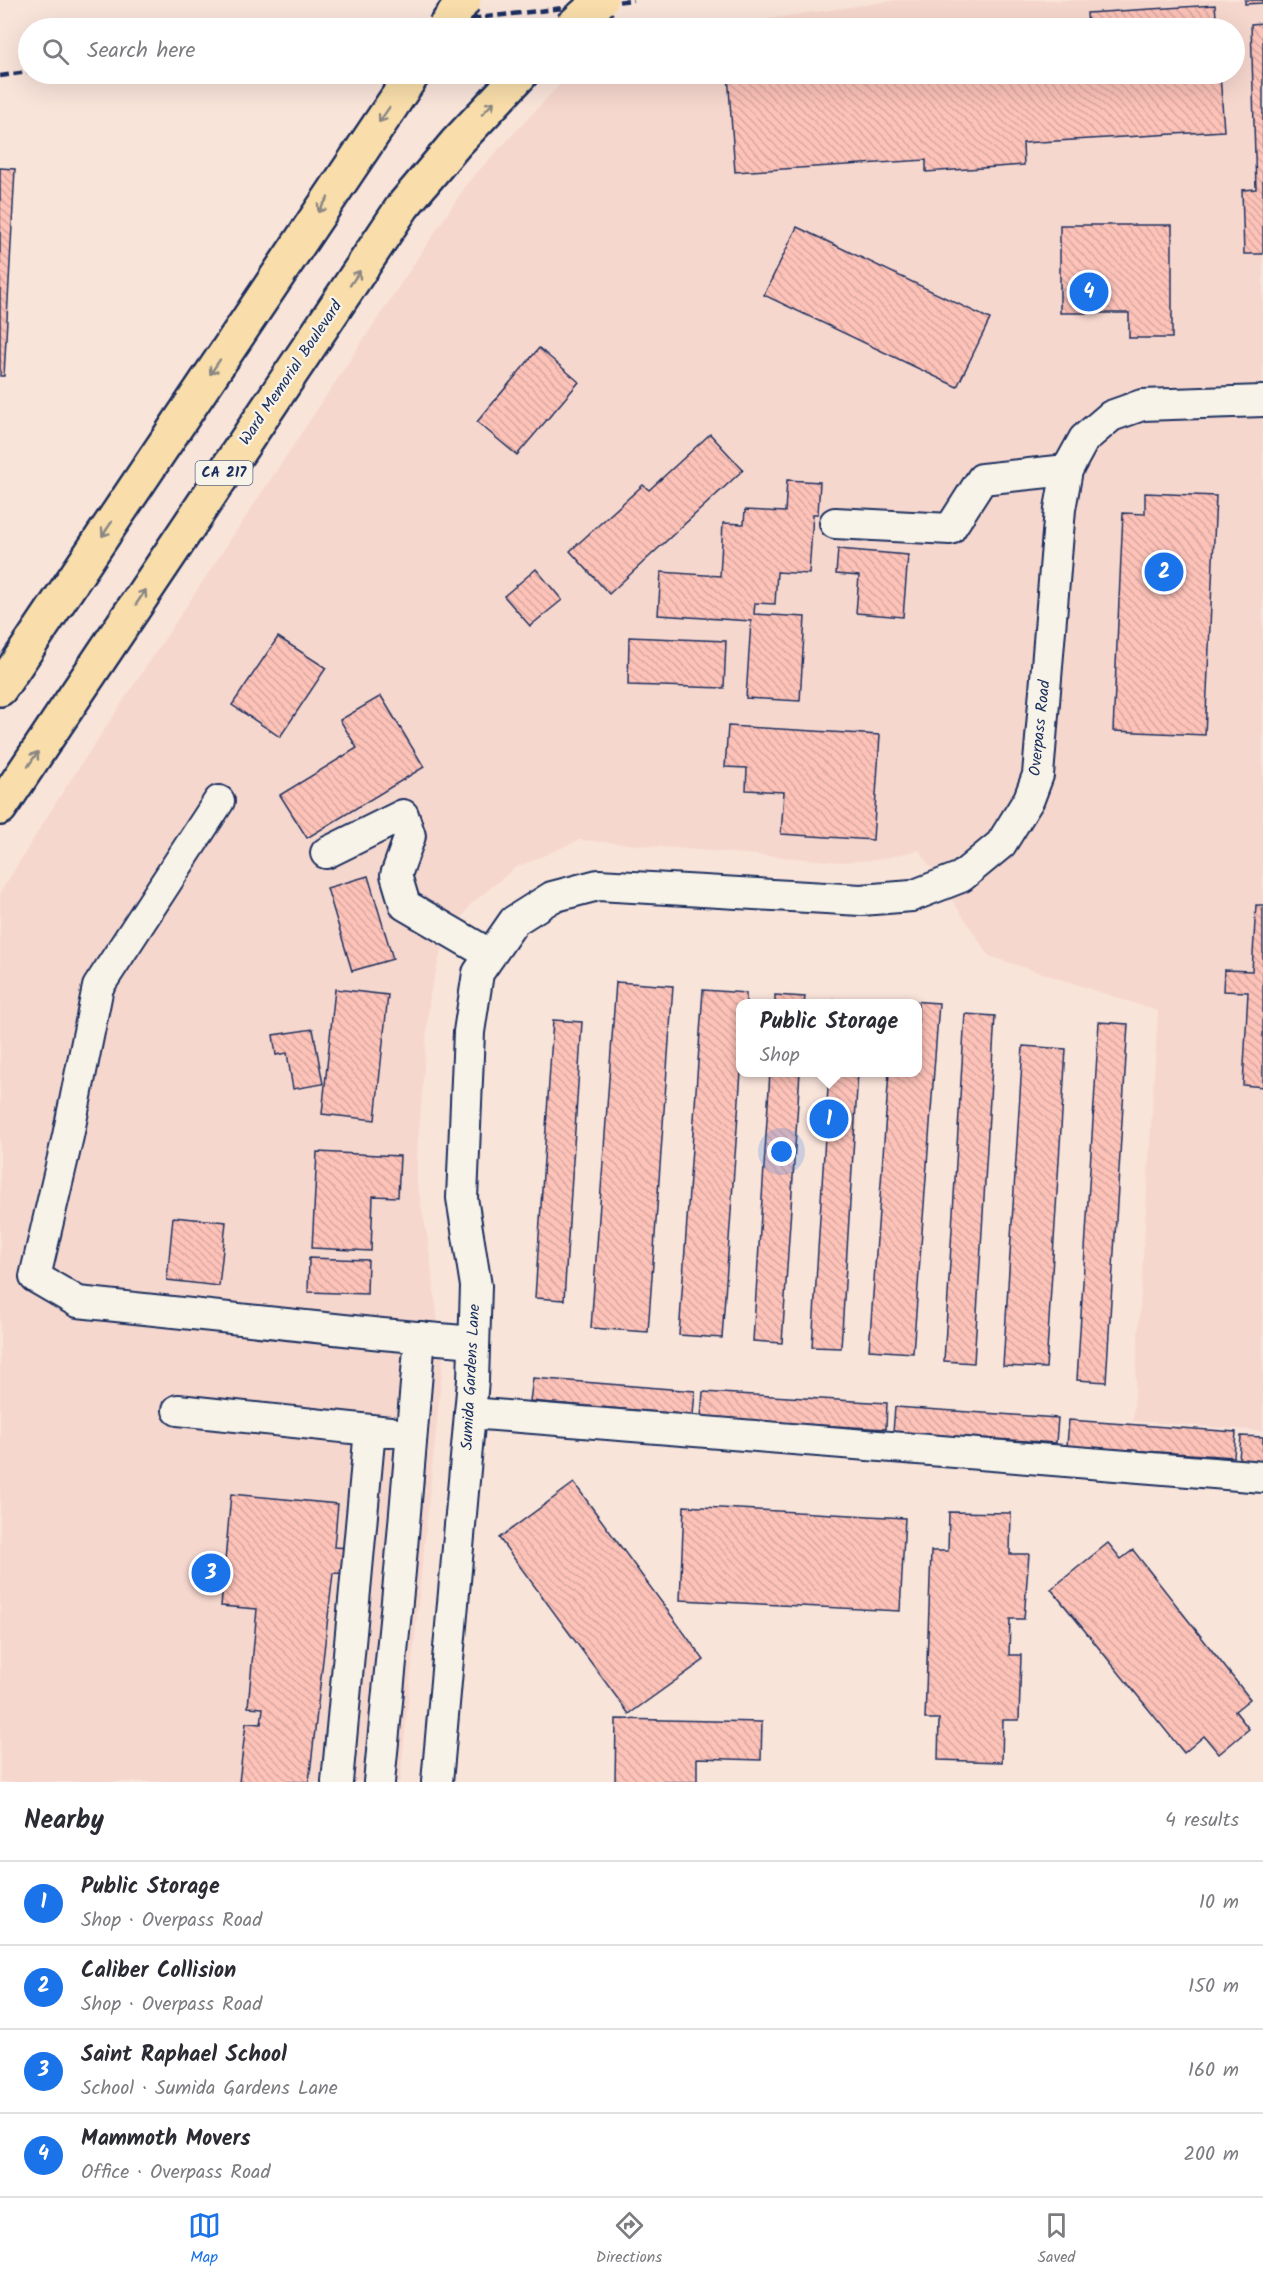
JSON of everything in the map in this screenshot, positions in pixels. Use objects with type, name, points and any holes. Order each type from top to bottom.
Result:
[{"type":"highway","points":[[451,18],[464,0]]},
{"type":"highway","points":[[581,18],[601,0]]},
{"type":"highway","points":[[0,689],[406,84]]},
{"type":"highway","name":"Ward Memorial Boulevard","points":[[0,808],[403,206],[456,143],[512,84]]},
{"type":"street","name":"Overpass Road","points":[[483,963],[514,921],[552,897],[598,885],[861,900],[912,896],[961,877],[1001,844],[1029,799],[1038,775],[1060,509],[1067,470],[1084,439],[1111,416],[1142,405],[1263,401]]},
{"type":"street","points":[[835,523],[950,529],[982,479],[1067,470]]},
{"type":"street","points":[[219,801],[98,987],[68,1136],[35,1277],[78,1302],[474,1342]]},
{"type":"street","points":[[326,853],[403,815],[410,836],[396,875],[405,905],[483,963]]},
{"type":"street","name":"Sumida Gardens Lane","points":[[437,1782],[470,1413],[474,1342],[476,1286],[462,1198],[469,1032],[483,963]]},
{"type":"street","points":[[379,1782],[420,1337]]},
{"type":"street","points":[[178,1410],[411,1434]]},
{"type":"street","points":[[470,1413],[1263,1477]]},
{"type":"street","points":[[337,1782],[370,1430]]},
{"type":"shaded area","points":[[898,0],[1263,0],[1263,1431],[1133,1421],[1158,1011],[989,956],[919,850],[877,860],[840,862],[579,840],[515,868],[470,905],[441,952],[430,994],[417,1155],[417,1183],[428,1240],[443,1363],[400,1782],[0,1782],[0,893],[60,796],[469,181],[561,84],[1245,84],[1245,18],[773,18]]},
{"type":"building","points":[[1245,0],[1263,0],[1263,3],[1245,4]]},
{"type":"building","points":[[1215,5],[1216,18],[1087,18],[1087,13]]},
{"type":"building","points":[[1263,23],[1263,254],[1244,254],[1242,190],[1256,189],[1251,24]]},
{"type":"building","points":[[729,84],[1221,84],[1224,131],[1023,143],[1024,165],[926,172],[926,160],[735,172]]},
{"type":"building","points":[[0,168],[15,169],[4,376],[0,376]]},
{"type":"building","points":[[1060,225],[1172,225],[1172,338],[1129,338],[1129,313],[1060,313]]},
{"type":"building","points":[[797,227],[990,319],[957,387],[764,295]]},
{"type":"building","points":[[539,348],[579,382],[517,455],[477,422]]},
{"type":"building","points":[[710,434],[743,470],[609,594],[570,551],[643,485],[649,490]]},
{"type":"building","points":[[787,480],[820,482],[818,514],[813,514],[809,574],[777,572],[775,604],[755,603],[754,614],[805,617],[800,701],[746,698],[751,621],[658,615],[661,572],[720,576],[723,523],[744,524],[745,510],[785,512]]},
{"type":"building","points":[[1145,493],[1216,496],[1205,735],[1113,731],[1123,513],[1145,514]]},
{"type":"building","points":[[838,549],[908,555],[903,617],[856,613],[859,576],[836,574]]},
{"type":"building","points":[[536,569],[562,600],[530,626],[504,596]]},
{"type":"building","points":[[278,637],[326,668],[280,737],[232,705]]},
{"type":"building","points":[[629,637],[726,641],[724,688],[628,685]]},
{"type":"building","points":[[381,696],[424,767],[307,838],[280,795],[357,748],[340,720]]},
{"type":"building","points":[[728,726],[880,735],[873,840],[781,834],[784,792],[746,790],[747,768],[725,767]]},
{"type":"building","points":[[368,876],[393,959],[352,971],[327,888]]},
{"type":"building","points":[[1256,905],[1263,905],[1263,1087],[1243,1085],[1248,992],[1223,991],[1224,970],[1252,971]]},
{"type":"building","points":[[616,982],[673,986],[648,1332],[591,1328]]},
{"type":"building","points":[[335,989],[388,995],[375,1120],[322,1114]]},
{"type":"building","points":[[703,990],[746,993],[746,999],[736,999],[736,1077],[741,1077],[722,1338],[679,1335]]},
{"type":"building","points":[[775,995],[805,997],[805,999],[775,999]]},
{"type":"building","points":[[922,1002],[939,1003],[913,1353],[869,1350],[889,1077],[922,1077]]},
{"type":"building","points":[[965,1014],[995,1016],[974,1363],[944,1361]]},
{"type":"building","points":[[553,1020],[582,1022],[564,1300],[535,1298]]},
{"type":"building","points":[[1099,1022],[1128,1024],[1106,1382],[1077,1380]]},
{"type":"building","points":[[313,1029],[323,1084],[293,1089],[287,1053],[276,1055],[273,1035]]},
{"type":"building","points":[[1023,1046],[1066,1049],[1046,1368],[1003,1366]]},
{"type":"building","points":[[770,1077],[800,1077],[782,1343],[753,1341]]},
{"type":"building","points":[[829,1077],[858,1077],[841,1348],[812,1347]]},
{"type":"building","points":[[317,1152],[400,1156],[398,1197],[373,1196],[371,1251],[312,1248]]},
{"type":"building","points":[[173,1217],[226,1222],[219,1286],[167,1280]]},
{"type":"building","points":[[309,1258],[368,1260],[367,1294],[308,1292]]},
{"type":"building","points":[[533,1378],[695,1391],[693,1415],[530,1401]]},
{"type":"building","points":[[703,1392],[887,1403],[886,1429],[701,1418]]},
{"type":"building","points":[[895,1407],[1058,1418],[1056,1443],[893,1432]]},
{"type":"building","points":[[1069,1420],[1236,1432],[1234,1457],[1067,1446]]},
{"type":"building","points":[[1241,1436],[1263,1437],[1263,1461],[1239,1459]]},
{"type":"building","points":[[574,1483],[704,1660],[629,1714],[499,1538]]},
{"type":"building","points":[[231,1494],[338,1504],[334,1547],[351,1548],[349,1574],[333,1573],[309,1782],[239,1782],[246,1723],[261,1724],[263,1708],[248,1707],[257,1609],[221,1606]]},
{"type":"building","points":[[684,1506],[905,1518],[900,1611],[680,1600]]},
{"type":"building","points":[[949,1512],[1011,1513],[1010,1554],[1029,1554],[1024,1619],[1010,1619],[1009,1655],[1021,1655],[1019,1720],[1003,1720],[1002,1762],[938,1760],[939,1719],[925,1719],[931,1551],[948,1551]]},
{"type":"building","points":[[1108,1543],[1121,1559],[1133,1550],[1250,1699],[1235,1711],[1249,1729],[1219,1754],[1204,1736],[1184,1753],[1051,1589]]},
{"type":"building","points":[[616,1719],[762,1722],[761,1760],[697,1758],[697,1782],[615,1782]]},
{"type":"railway","points":[[477,18],[633,0]]},
{"type":"railway","points":[[0,76],[18,73]]},
{"type":"place","name":"Mammoth Movers","points":[[1089,292]]},
{"type":"place","name":"Caliber Collision","points":[[1164,572]]},
{"type":"place","name":"Public Storage","points":[[829,1119]]},
{"type":"place","name":"Saint Raphael School","points":[[211,1573]]}]
